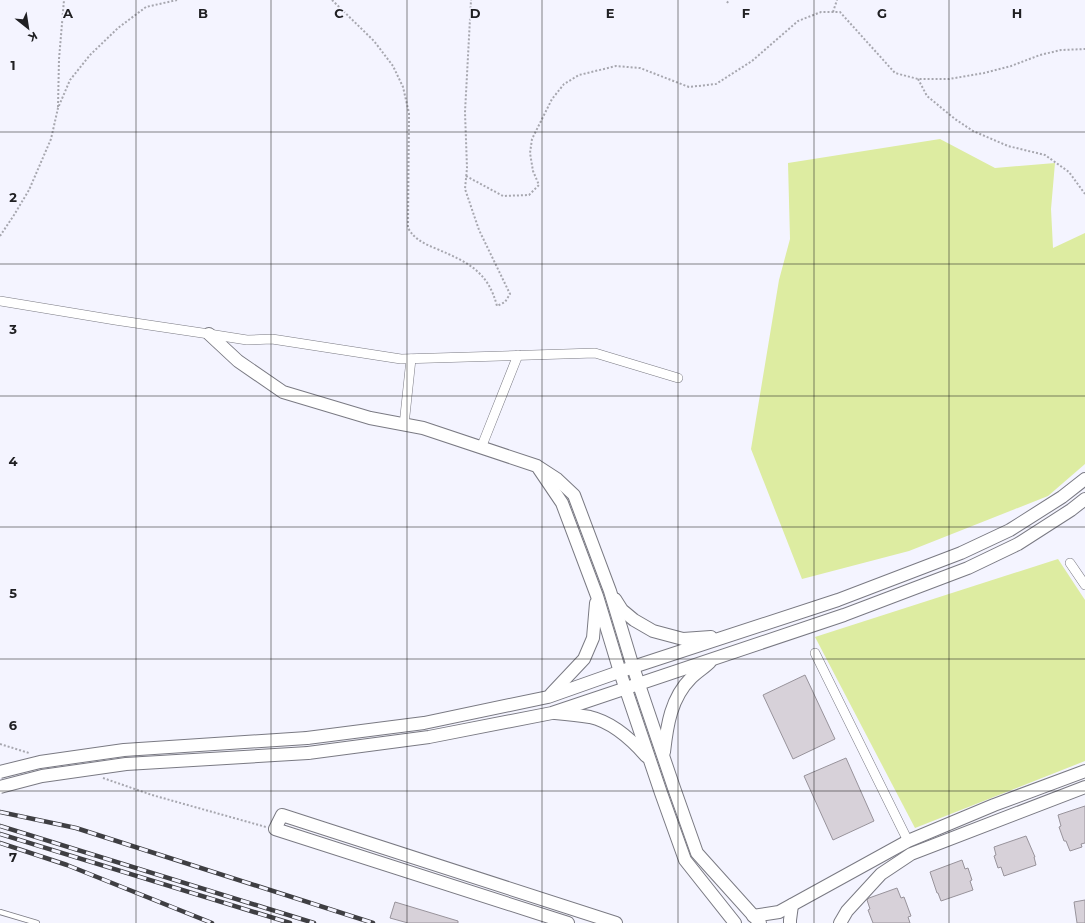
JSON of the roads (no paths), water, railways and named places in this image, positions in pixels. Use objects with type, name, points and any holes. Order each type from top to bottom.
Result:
[{"type":"main road","points":[[209,334],[238,361],[283,392],[370,418],[423,428],[537,466],[557,479],[574,495],[610,591],[633,667],[697,853],[756,919],[779,912],[908,841],[994,805],[1085,771]]},
{"type":"main road","points":[[537,466],[562,503],[597,596],[625,688],[685,860],[730,920]]},
{"type":"main road","points":[[0,772],[40,762],[124,750],[307,738],[424,723],[548,697],[633,667],[838,600],[961,554],[1010,530],[1062,497],[1085,479]]},
{"type":"main road","points":[[0,787],[42,776],[126,764],[308,753],[429,737],[552,712],[844,615],[968,568],[1018,544],[1071,510],[1085,499]]},
{"type":"main road","points":[[610,591],[622,610],[634,620],[653,631],[683,639],[730,635]]},
{"type":"main road","points":[[548,697],[584,659],[593,638],[597,596]]},
{"type":"main road","points":[[663,757],[667,727],[675,700],[691,679],[716,658]]},
{"type":"main road","points":[[552,712],[591,718],[615,728],[630,739],[649,760]]},
{"type":"main road","points":[[840,923],[846,911],[881,874],[911,854],[1085,786]]},
{"type":"main road","points":[[568,923],[275,829],[282,815],[616,923]]},
{"type":"main road","points":[[790,923],[792,905]]},
{"type":"street","points":[[0,301],[247,340],[272,339],[401,359],[595,353],[678,378]]},
{"type":"street","points":[[481,448],[518,355]]},
{"type":"street","points":[[404,425],[411,359]]},
{"type":"street","points":[[1070,562],[1085,586]]},
{"type":"street","points":[[815,654],[908,841]]},
{"type":"lane","points":[[0,912],[37,923]]},
{"type":"railway","points":[[0,812],[76,828],[373,923]]},
{"type":"railway","points":[[0,826],[314,923]]},
{"type":"railway","points":[[0,834],[290,923]]},
{"type":"railway","points":[[0,843],[67,865],[212,923]]}]
